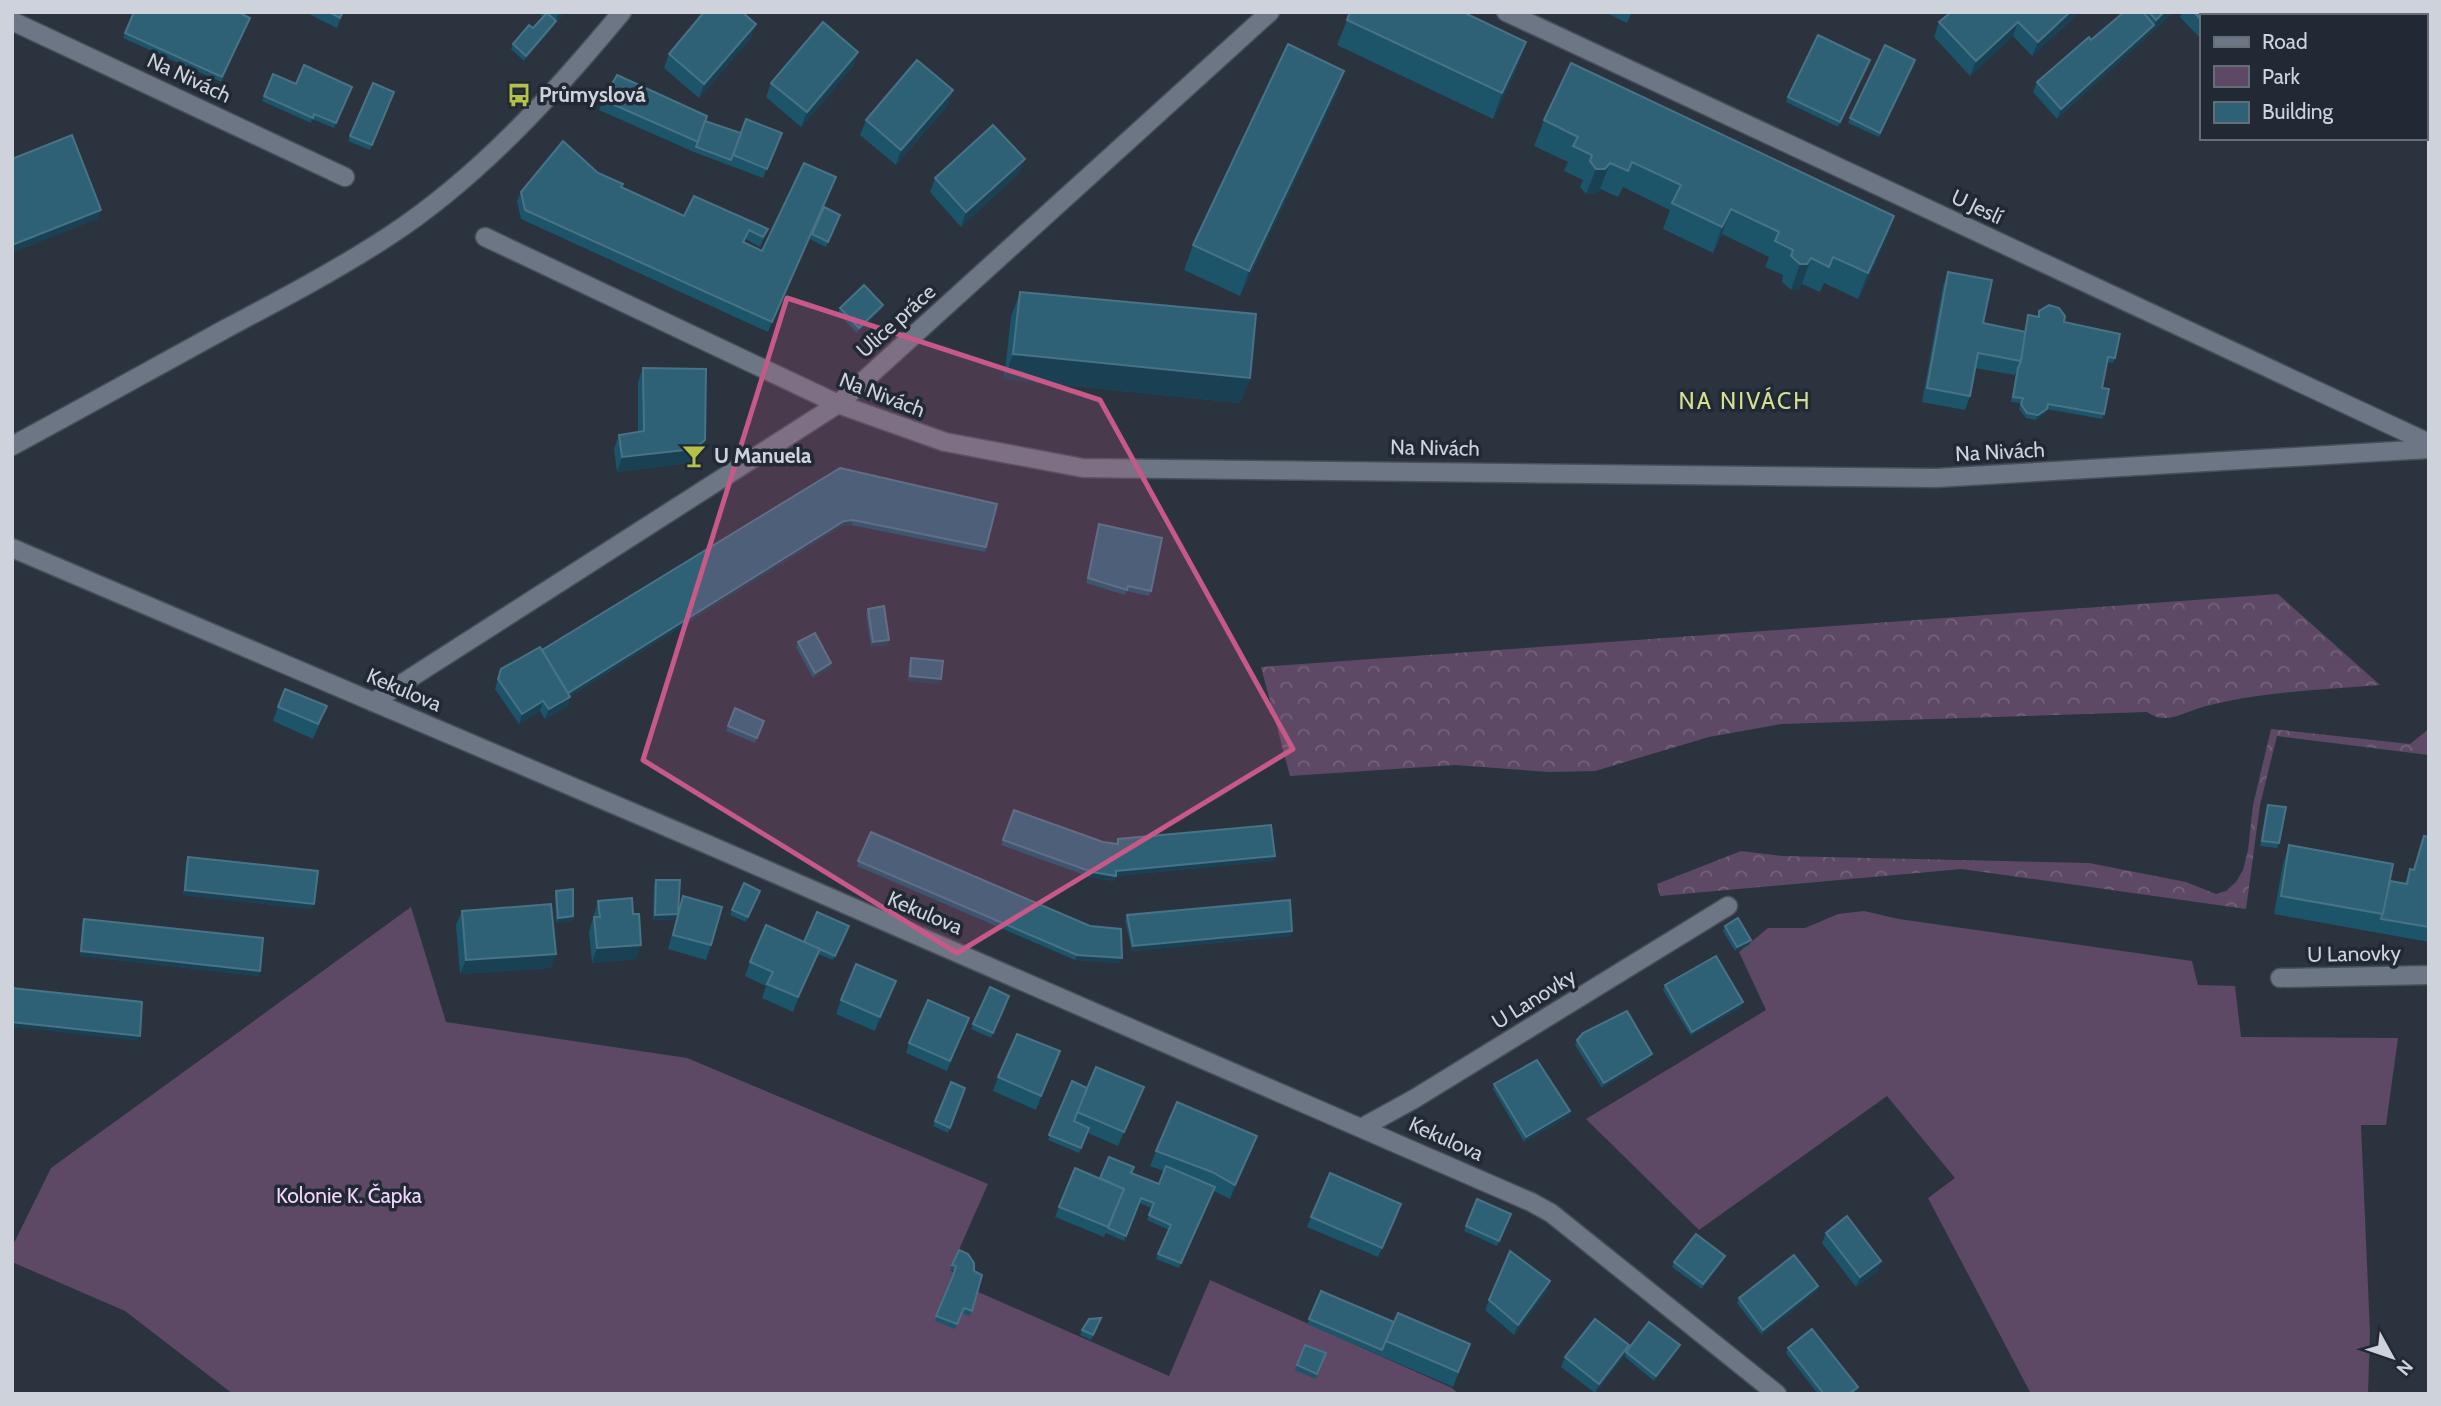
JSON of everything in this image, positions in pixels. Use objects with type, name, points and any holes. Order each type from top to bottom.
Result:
[{"type":"street","points":[[12,446],[316,280],[390,235],[451,190],[499,145],[572,72],[622,12]]},
{"type":"street","name":"Ulice práce","points":[[373,702],[838,404],[1269,12]]},
{"type":"street","name":"U Jeslí","points":[[1506,12],[2429,443]]},
{"type":"street","name":"Na Nivách","points":[[12,20],[345,177]]},
{"type":"street","name":"Na Nivách","points":[[485,236],[838,404],[945,442],[1083,468],[1936,478],[2429,449]]},
{"type":"street","name":"Kekulova","points":[[12,548],[1363,1127],[1552,1213],[1777,1394]]},
{"type":"street","name":"U Lanovky","points":[[1363,1127],[1414,1099],[1728,906]]},
{"type":"street","name":"U Lanovky","points":[[2280,978],[2429,975]]},
{"type":"highlighted area","points":[[787,298],[1100,400],[1293,749],[957,953],[643,760]]},
{"type":"green space","points":[[2278,594],[2380,685],[2247,698],[2168,718],[2147,712],[1782,724],[1709,737],[1595,771],[1549,772],[1455,765],[1290,776],[1261,667]]},
{"type":"green space","points":[[2271,729],[2410,744],[2429,729],[2429,755],[2277,736],[2260,805],[2246,909],[1962,869],[1660,896],[1657,884],[1741,851],[1783,856],[2089,863],[2186,882],[2216,894],[2226,891],[2236,882],[2243,870],[2253,805]]},
{"type":"green space","name":"Kolonie K. Čapka","points":[[411,907],[446,1022],[687,1058],[988,1184],[950,1270],[976,1291],[1169,1376],[1210,1280],[1452,1388],[1459,1394],[233,1394],[125,1311],[12,1262],[12,1247],[51,1168]]},
{"type":"green space","points":[[1864,911],[1899,919],[2192,961],[2198,985],[2235,986],[2241,1037],[2398,1038],[2386,1125],[2361,1125],[2370,1333],[2368,1394],[2031,1394],[1928,1198],[1955,1178],[1887,1096],[1699,1230],[1586,1119],[1766,1010],[1739,952],[1768,928],[1805,928],[1838,914]]},
{"type":"building","points":[[134,12],[238,12],[250,18],[222,77],[125,33]]},
{"type":"building","points":[[329,12],[343,12],[340,18]]},
{"type":"building","points":[[704,12],[742,12],[756,24],[704,84],[669,54]]},
{"type":"building","points":[[1350,12],[1463,12],[1526,42],[1502,93],[1347,20]]},
{"type":"building","points":[[1951,12],[2070,12],[2038,42],[2018,22],[1976,61],[1939,22]]},
{"type":"building","points":[[2124,12],[2143,12],[2154,25],[2061,109],[2037,82],[2089,37],[2091,40]]},
{"type":"building","points":[[2149,12],[2164,12],[2156,20]]},
{"type":"building","points":[[2194,12],[2257,12],[2200,14],[2200,19]]},
{"type":"building","points":[[2275,12],[2277,14],[2258,14]]},
{"type":"building","points":[[547,13],[556,21],[526,56],[513,44],[529,25],[533,28]]},
{"type":"building","points":[[823,22],[858,52],[807,112],[771,83]]},
{"type":"building","points":[[1818,35],[1870,60],[1840,122],[1788,97]]},
{"type":"building","points":[[1288,44],[1344,71],[1249,271],[1193,245]]},
{"type":"building","points":[[1885,45],[1915,60],[1880,133],[1850,118]]},
{"type":"building","points":[[2429,55],[2429,112],[2427,110]]},
{"type":"building","points":[[917,60],[953,90],[901,150],[866,120]]},
{"type":"building","points":[[1571,63],[1894,216],[1868,273],[1833,257],[1829,267],[1811,258],[1807,264],[1800,264],[1791,256],[1793,250],[1775,241],[1779,232],[1731,209],[1722,227],[1672,203],[1681,185],[1632,162],[1628,171],[1610,163],[1605,169],[1596,169],[1590,161],[1592,155],[1573,146],[1578,137],[1544,120]]},
{"type":"building","points":[[304,65],[352,87],[336,123],[314,114],[313,118],[264,96],[273,74],[296,84]]},
{"type":"building","points":[[617,75],[707,116],[698,142],[603,100]]},
{"type":"building","points":[[373,83],[394,92],[372,145],[350,136]]},
{"type":"building","points":[[746,119],[782,133],[767,169],[733,155]]},
{"type":"building","points":[[705,121],[741,133],[731,160],[696,147]]},
{"type":"building","points":[[993,125],[1025,159],[966,212],[935,178]]},
{"type":"building","points":[[72,135],[101,210],[12,245],[12,159]]},
{"type":"building","points":[[563,141],[598,173],[623,184],[621,187],[684,216],[694,196],[768,229],[763,237],[749,230],[743,242],[762,251],[804,163],[836,177],[772,322],[525,210],[521,192]]},
{"type":"building","points":[[824,207],[840,215],[828,242],[812,234]]},
{"type":"building","points":[[1948,272],[1992,280],[1983,323],[2026,332],[2021,361],[1978,353],[1970,396],[1927,388]]},
{"type":"building","points":[[864,285],[883,305],[859,328],[840,308]]},
{"type":"building","points":[[1020,292],[1256,314],[1250,378],[1013,354]]},
{"type":"building","points":[[2049,305],[2059,308],[2065,316],[2064,322],[2120,334],[2115,358],[2108,357],[2102,388],[2109,389],[2104,414],[2048,404],[2047,409],[2038,415],[2027,413],[2021,404],[2023,398],[2013,397],[2028,315],[2039,317],[2039,311]]},
{"type":"building","points":[[643,368],[706,369],[705,440],[694,449],[622,457],[619,435],[644,431]]},
{"type":"building","points":[[840,468],[997,504],[986,547],[853,520],[844,521],[568,693],[542,650]]},
{"type":"building","points":[[1099,524],[1162,538],[1151,591],[1128,586],[1127,590],[1088,578]]},
{"type":"building","points":[[884,606],[889,640],[873,642],[868,609]]},
{"type":"building","points":[[815,633],[831,663],[815,673],[798,642]]},
{"type":"building","points":[[540,647],[570,697],[549,709],[543,701],[522,714],[498,679],[501,669]]},
{"type":"building","points":[[911,658],[943,661],[941,679],[910,676]]},
{"type":"building","points":[[285,689],[327,706],[318,724],[278,707]]},
{"type":"building","points":[[735,708],[764,721],[757,738],[728,726]]},
{"type":"building","points":[[2268,805],[2286,807],[2279,843],[2262,841]]},
{"type":"building","points":[[1014,810],[1103,842],[1118,844],[1118,839],[1271,825],[1275,856],[1116,871],[1116,876],[1092,872],[1003,840]]},
{"type":"building","points":[[871,832],[1090,926],[1121,929],[1122,958],[1077,955],[858,861]]},
{"type":"building","points":[[2424,836],[2429,837],[2429,927],[2381,919],[2390,881],[2407,884],[2410,869],[2414,870]]},
{"type":"building","points":[[2289,845],[2393,864],[2383,914],[2281,896]]},
{"type":"building","points":[[188,857],[318,871],[314,904],[185,890]]},
{"type":"building","points":[[656,880],[680,880],[678,914],[655,915]]},
{"type":"building","points":[[744,883],[760,891],[748,917],[732,910]]},
{"type":"building","points":[[573,889],[573,916],[558,918],[556,891]]},
{"type":"building","points":[[683,896],[722,907],[711,945],[673,935]]},
{"type":"building","points":[[632,898],[633,914],[639,914],[641,945],[597,948],[594,917],[600,917],[598,901]]},
{"type":"building","points":[[1290,900],[1292,931],[1133,946],[1127,915]]},
{"type":"building","points":[[551,904],[556,954],[466,960],[462,911]]},
{"type":"building","points":[[817,912],[849,926],[835,956],[804,942]]},
{"type":"building","points":[[1738,918],[1751,940],[1737,947],[1725,926]]},
{"type":"building","points":[[84,919],[263,938],[260,971],[81,951]]},
{"type":"building","points":[[766,925],[820,949],[798,997],[767,984],[773,972],[750,962]]},
{"type":"building","points":[[1716,956],[1743,1002],[1692,1032],[1665,985]]},
{"type":"building","points":[[856,964],[896,981],[880,1017],[841,1000]]},
{"type":"building","points":[[990,987],[1009,996],[993,1033],[973,1024]]},
{"type":"building","points":[[12,988],[142,1002],[140,1036],[12,1022]]},
{"type":"building","points":[[928,1000],[969,1018],[950,1061],[909,1043]]},
{"type":"building","points":[[1627,1011],[1652,1054],[1604,1083],[1577,1040],[1583,1033]]},
{"type":"building","points":[[1017,1034],[1060,1051],[1041,1096],[998,1077]]},
{"type":"building","points":[[1537,1060],[1570,1111],[1526,1137],[1494,1084]]},
{"type":"building","points":[[1096,1067],[1144,1087],[1124,1132],[1077,1112]]},
{"type":"building","points":[[1072,1081],[1087,1088],[1074,1121],[1089,1128],[1081,1148],[1049,1135]]},
{"type":"building","points":[[951,1082],[965,1088],[950,1128],[935,1121]]},
{"type":"building","points":[[1177,1102],[1257,1136],[1235,1185],[1212,1172],[1156,1151]]},
{"type":"building","points":[[1109,1157],[1134,1167],[1131,1173],[1159,1184],[1166,1166],[1215,1187],[1181,1263],[1158,1254],[1171,1225],[1149,1215],[1154,1203],[1141,1198],[1126,1236],[1108,1228],[1124,1189],[1100,1178]]},
{"type":"building","points":[[1075,1168],[1124,1189],[1108,1227],[1059,1207]]},
{"type":"building","points":[[1330,1173],[1401,1204],[1382,1248],[1311,1217]]},
{"type":"building","points":[[1477,1199],[1511,1214],[1499,1241],[1466,1226]]},
{"type":"building","points":[[1847,1216],[1881,1261],[1860,1277],[1826,1233]]},
{"type":"building","points":[[1696,1234],[1725,1256],[1703,1284],[1674,1262]]},
{"type":"building","points":[[959,1250],[968,1254],[974,1263],[974,1271],[982,1275],[972,1311],[964,1308],[957,1324],[936,1316],[953,1276],[956,1266],[952,1265]]},
{"type":"building","points":[[1510,1251],[1550,1281],[1518,1325],[1489,1300]]},
{"type":"building","points":[[1794,1255],[1818,1286],[1763,1330],[1739,1298]]},
{"type":"building","points":[[1321,1291],[1394,1322],[1382,1350],[1309,1319]]},
{"type":"building","points":[[1398,1313],[1470,1344],[1458,1372],[1386,1341]]},
{"type":"building","points":[[1101,1318],[1093,1335],[1082,1330],[1089,1319]]},
{"type":"building","points":[[1595,1319],[1629,1345],[1599,1384],[1565,1357]]},
{"type":"building","points":[[1649,1322],[1680,1345],[1656,1376],[1626,1352]]},
{"type":"building","points":[[1812,1329],[1858,1387],[1849,1394],[1824,1394],[1788,1348]]},
{"type":"building","points":[[1305,1345],[1326,1353],[1317,1374],[1297,1365]]},
{"type":"place","name":"Průmyslová","points":[[519,95]]},
{"type":"place","name":"U Manuela","points":[[694,456]]},
{"type":"district","name":"NA NIVÁCH","points":[[1745,401]]}]
